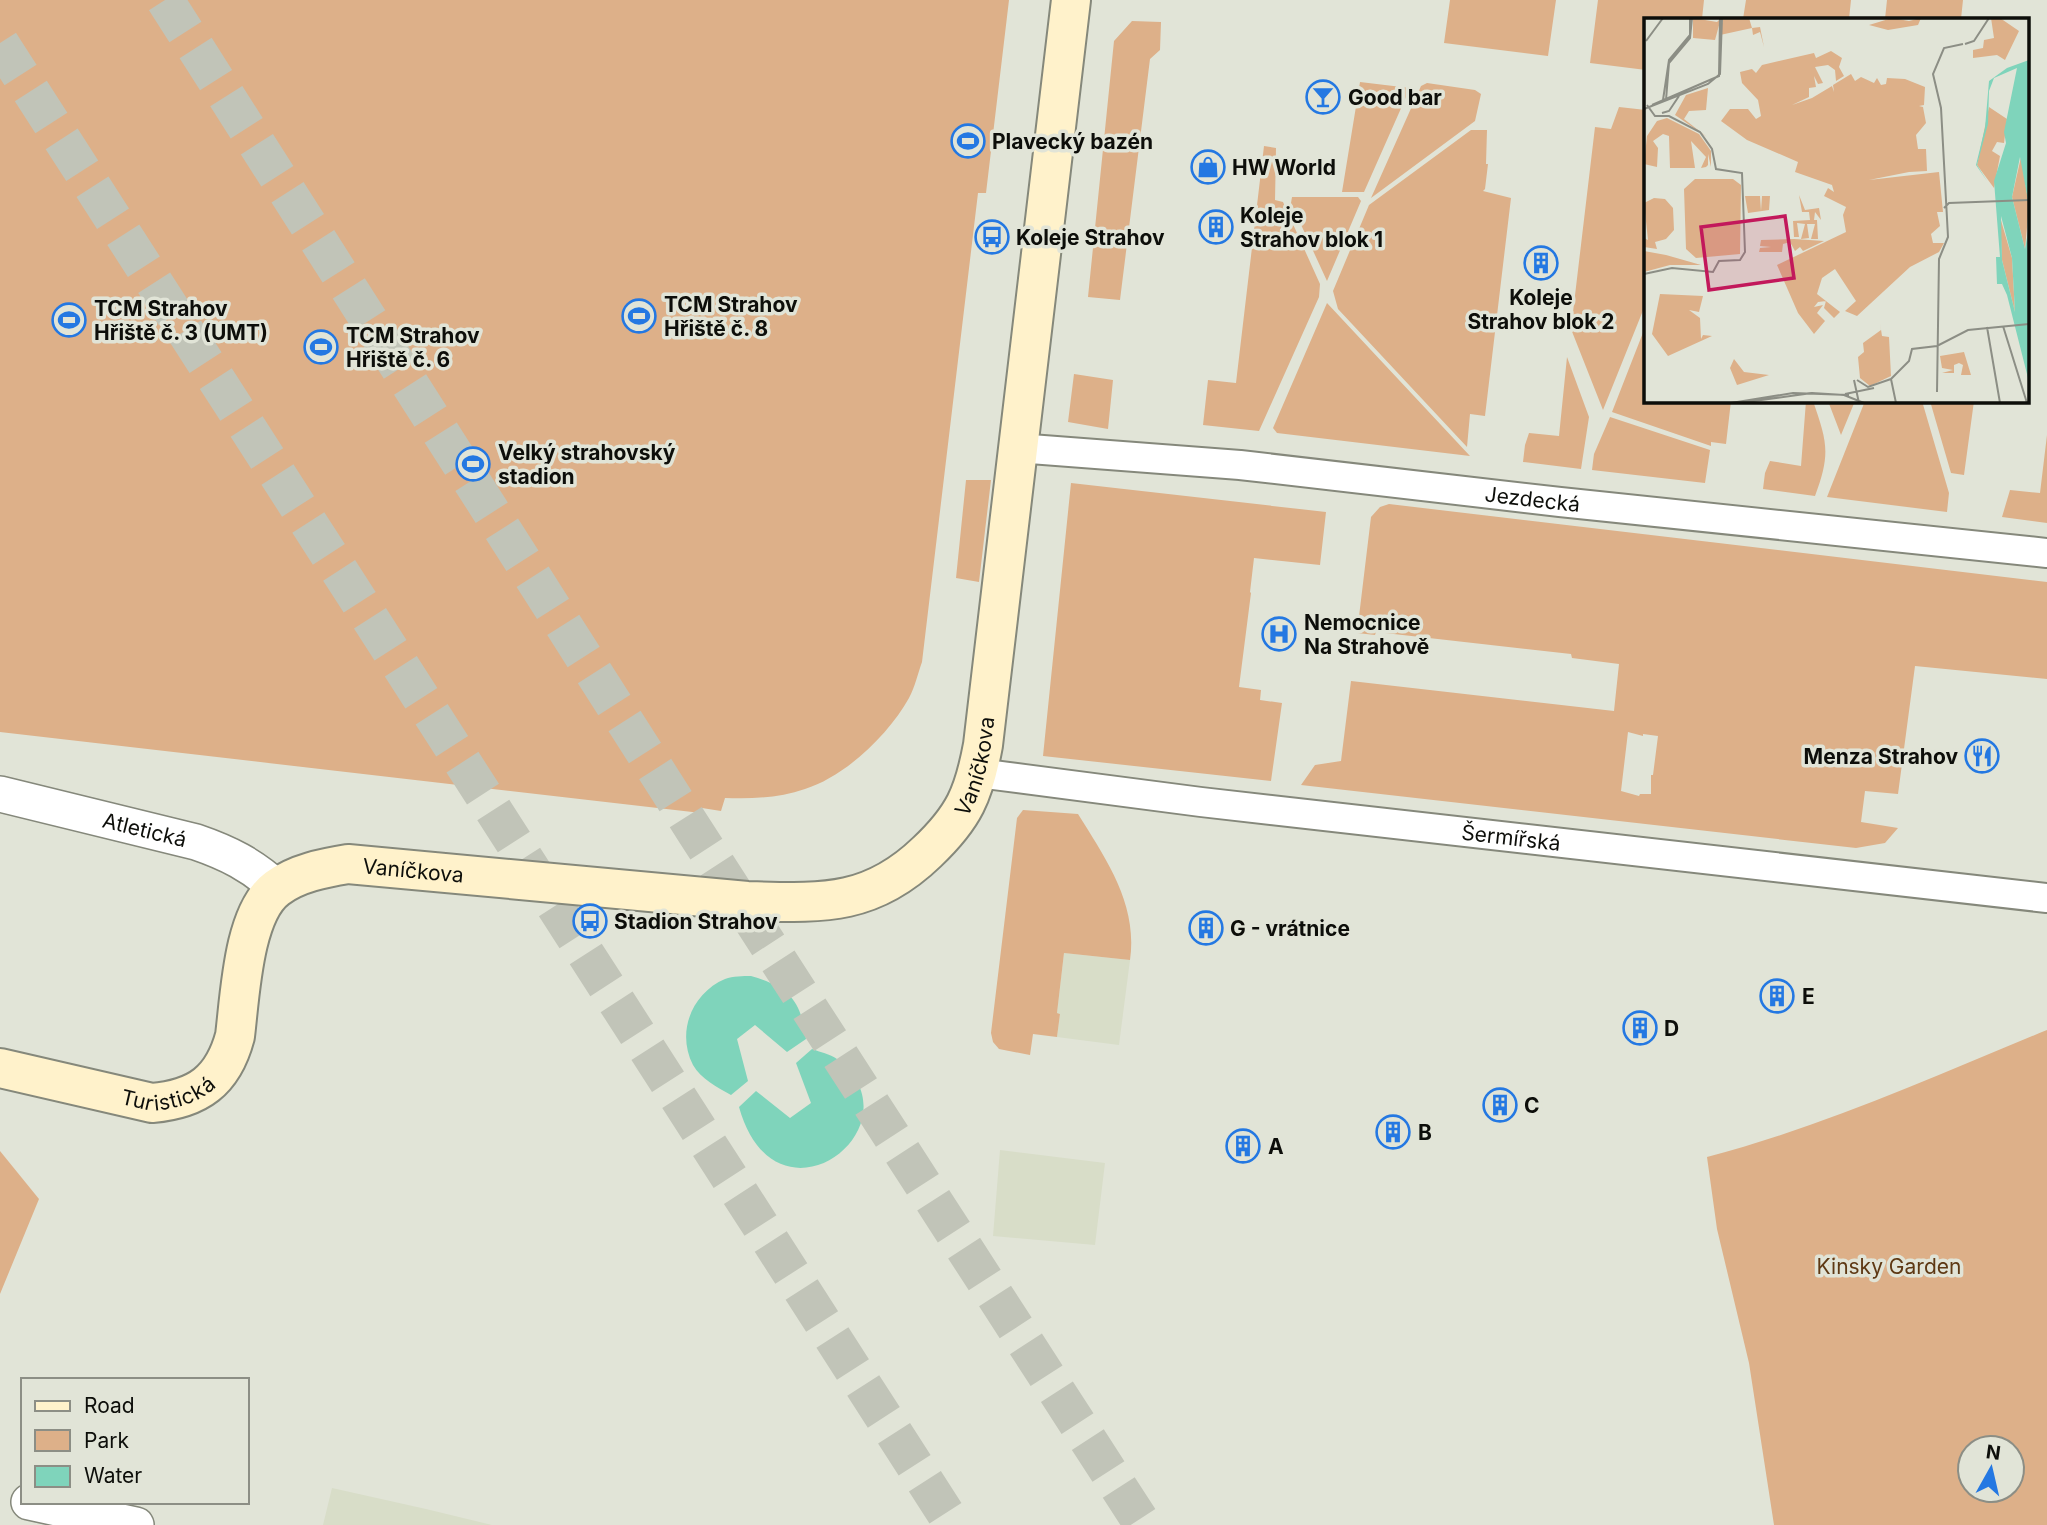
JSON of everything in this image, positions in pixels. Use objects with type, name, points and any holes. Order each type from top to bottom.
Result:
[{"type":"main road","name":"Vaníčkova","points":[[277,888],[314,870],[348,864],[747,901],[797,903],[832,900],[888,883],[910,869],[947,833],[965,808],[978,773],[983,744],[1071,0]]},
{"type":"main road","name":"Turistická","points":[[0,1068],[152,1103],[196,1093],[217,1074],[232,1050],[249,938],[260,909],[277,888]]},
{"type":"street","name":"Jezdecká","points":[[1017,448],[1240,465],[1574,504],[2047,553]]},
{"type":"street","name":"Šermířská","points":[[978,773],[1174,799],[2047,898]]},
{"type":"street","name":"Atletická","points":[[0,794],[205,845],[247,863],[277,888]]},
{"type":"street","points":[[0,1496],[21,1501]]},
{"type":"street","points":[[38,1504],[136,1525]]},
{"type":"shaded area","points":[[1064,953],[1130,960],[1119,1045],[1057,1037]]},
{"type":"shaded area","points":[[1000,1150],[1105,1163],[1095,1245],[993,1236]]},
{"type":"shaded area","points":[[332,1488],[426,1509],[492,1525],[323,1525]]},
{"type":"green space","name":"Velký strahovský stadion","points":[[0,0],[1009,0],[986,193],[978,193],[922,662],[909,698],[890,726],[851,764],[820,783],[775,796],[725,798],[721,811],[702,808],[701,813],[0,732]]},
{"type":"green space","points":[[1450,0],[1556,0],[1548,56],[1444,43]]},
{"type":"green space","points":[[1598,0],[1704,0],[1702,18],[1644,18],[1644,70],[1590,63]]},
{"type":"green space","points":[[1746,0],[1851,0],[1849,18],[1743,18]]},
{"type":"green space","points":[[1887,0],[1963,0],[1961,18],[1885,18]]},
{"type":"green space","points":[[1132,21],[1161,22],[1160,50],[1150,59],[1120,300],[1088,297],[1114,41]]},
{"type":"green space","points":[[1360,82],[1410,88],[1364,192],[1342,192]]},
{"type":"green space","points":[[1427,83],[1475,90],[1481,94],[1475,121],[1371,198],[1421,86]]},
{"type":"green space","points":[[1619,107],[1644,110],[1644,308],[1603,410],[1571,329],[1595,127],[1611,129]]},
{"type":"green space","points":[[1471,130],[1487,130],[1488,164],[1483,191],[1511,198],[1485,416],[1470,414],[1467,447],[1338,309],[1333,291],[1369,205]]},
{"type":"green space","points":[[1264,146],[1276,148],[1275,200],[1283,202],[1320,284],[1319,297],[1259,431],[1203,425],[1208,380],[1236,383]]},
{"type":"green space","points":[[1292,197],[1358,197],[1361,201],[1327,281],[1291,203]]},
{"type":"green space","points":[[1327,303],[1470,456],[1277,433],[1273,428]]},
{"type":"green space","points":[[1644,330],[1644,402],[1731,402],[1726,444],[1711,442],[1711,446],[1612,412]]},
{"type":"green space","points":[[1567,357],[1589,417],[1581,469],[1523,462],[1529,433],[1559,436]]},
{"type":"green space","points":[[1074,374],[1113,380],[1108,429],[1068,422]]},
{"type":"green space","points":[[1806,402],[1813,402],[1825,448],[1823,469],[1815,496],[1763,489],[1770,461],[1801,466]]},
{"type":"green space","points":[[1828,402],[1855,402],[1841,435]]},
{"type":"green space","points":[[1865,402],[1922,402],[1949,493],[1947,512],[1827,497]]},
{"type":"green space","points":[[1930,402],[1974,402],[1964,475],[1951,473]]},
{"type":"green space","points":[[1610,417],[1710,450],[1705,483],[1592,470],[1594,454]]},
{"type":"green space","points":[[2047,435],[2047,523],[2002,517],[2010,490],[2040,493]]},
{"type":"green space","points":[[966,480],[991,480],[979,582],[956,578]]},
{"type":"green space","points":[[1071,483],[1326,512],[1320,565],[1254,558],[1239,687],[1261,690],[1260,700],[1282,703],[1271,781],[1043,756]]},
{"type":"green space","points":[[1389,504],[2047,582],[2047,679],[1915,666],[1898,794],[1865,791],[1861,822],[1898,828],[1885,843],[1856,848],[1301,785],[1315,765],[1341,761],[1351,681],[1614,711],[1619,664],[1572,658],[1571,654],[1376,632],[1375,635],[1357,633],[1371,517],[1380,507]],"holes":[[[1628,732],[1658,736],[1651,775],[1651,794],[1639,796],[1621,791]]]},
{"type":"green space","points":[[1023,810],[1078,814],[1118,883],[1129,920],[1131,939],[1130,960],[1064,953],[1057,1037],[1033,1034],[1030,1055],[999,1049],[993,1042],[991,1033],[1017,818]]},
{"type":"green space","name":"Kinsky Garden","points":[[2047,1030],[2047,1525],[1774,1525],[1749,1363],[1717,1229],[1707,1157],[1794,1131]]},
{"type":"green space","points":[[0,1151],[39,1199],[0,1294]]},
{"type":"water","points":[[751,976],[775,985],[791,997],[801,1014],[806,1039],[787,1052],[755,1025],[737,1039],[748,1081],[731,1095],[696,1070],[688,1052],[687,1027],[696,1004],[713,985],[728,978]]},
{"type":"water","points":[[812,1049],[837,1059],[859,1085],[863,1113],[854,1138],[834,1157],[809,1167],[782,1164],[757,1146],[739,1107],[756,1091],[790,1118],[811,1103],[796,1063]]},
{"type":"tunnel","points":[[165,0],[694,830],[1143,1525]]},
{"type":"tunnel","points":[[0,43],[953,1525]]},
{"type":"place","name":"Good bar","points":[[1323,97]]},
{"type":"place","name":"Plavecký bazén","points":[[968,141]]},
{"type":"place","name":"HW World","points":[[1208,167]]},
{"type":"place","name":"Koleje Strahov blok 1","points":[[1216,227]]},
{"type":"place","name":"Koleje Strahov","points":[[992,237]]},
{"type":"place","name":"Koleje Strahov blok 2","points":[[1541,263]]},
{"type":"place","name":"TCM Strahov Hřiště č. 8","points":[[639,316]]},
{"type":"place","name":"TCM Strahov Hřiště č. 3 (UMT)","points":[[69,320]]},
{"type":"place","name":"TCM Strahov Hřiště č. 6","points":[[321,347]]},
{"type":"place","name":"Velký strahovský stadion","points":[[473,464]]},
{"type":"place","name":"Nemocnice Na Strahově","points":[[1279,634]]},
{"type":"place","name":"Menza Strahov","points":[[1982,756]]},
{"type":"place","name":"Stadion Strahov","points":[[590,921]]},
{"type":"place","name":"G - vrátnice","points":[[1206,928]]},
{"type":"place","name":"E","points":[[1777,996]]},
{"type":"place","name":"D","points":[[1640,1028]]},
{"type":"place","name":"C","points":[[1500,1105]]},
{"type":"place","name":"B","points":[[1393,1132]]},
{"type":"place","name":"A","points":[[1243,1146]]}]
